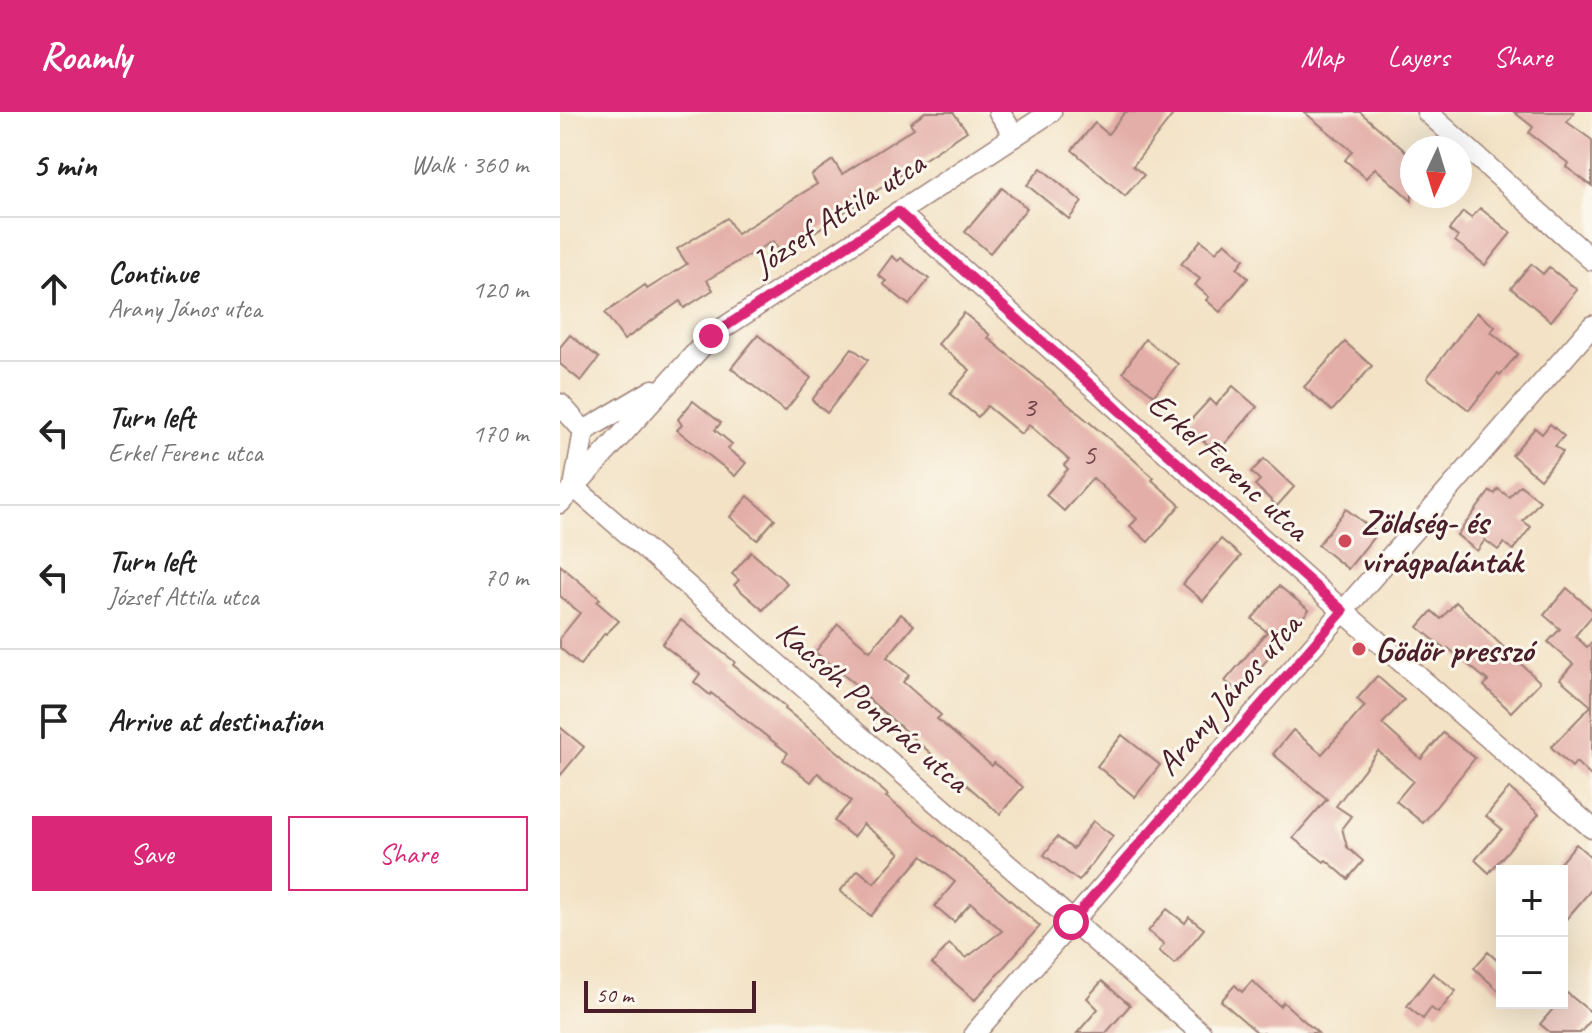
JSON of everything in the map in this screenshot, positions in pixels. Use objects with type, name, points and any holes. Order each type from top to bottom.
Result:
[{"type":"street","points":[[999,112],[1015,136]]},
{"type":"street","name":"József Attila utca","points":[[567,495],[711,336],[1051,112]]},
{"type":"street","points":[[1427,112],[1592,260]]},
{"type":"street","name":"Erkel Ferenc utca","points":[[898,212],[1343,611],[1592,828]]},
{"type":"street","name":"Arany János utca","points":[[975,1033],[1592,326]]},
{"type":"street","name":"József Attila utca","points":[[584,431],[670,380]]},
{"type":"street","points":[[560,404],[584,431],[567,495]]},
{"type":"street","name":"Kacsóh Pongrác utca","points":[[567,495],[1201,1033]]},
{"type":"building","points":[[925,112],[953,112],[967,131],[781,254],[773,241],[707,280],[713,290],[684,308],[680,301],[624,340],[605,313],[645,285],[647,289],[687,264],[677,249],[727,218],[737,234],[817,184],[811,175],[833,160],[842,174],[914,128],[910,123]]},
{"type":"building","points":[[1125,112],[1175,112],[1133,166],[1144,175],[1125,196],[1072,150],[1095,123],[1108,134]]},
{"type":"building","points":[[1304,112],[1360,112],[1400,147],[1400,190],[1375,168],[1366,178],[1345,160],[1352,151]]},
{"type":"building","points":[[1514,112],[1574,112],[1567,122],[1592,140],[1592,186],[1529,133],[1533,127]]},
{"type":"building","points":[[1041,168],[1082,202],[1069,219],[1027,185]]},
{"type":"building","points":[[1002,188],[1027,208],[990,253],[965,232]]},
{"type":"building","points":[[1480,208],[1511,233],[1485,265],[1455,241],[1458,237],[1449,230],[1463,212],[1471,218]]},
{"type":"building","points":[[1201,240],[1216,252],[1225,242],[1244,259],[1237,268],[1248,278],[1220,312],[1195,285],[1200,279],[1181,264]]},
{"type":"building","points":[[892,256],[898,261],[901,258],[929,279],[909,305],[883,284],[886,281],[878,275]]},
{"type":"building","points":[[1531,264],[1543,274],[1549,267],[1577,290],[1551,321],[1511,288]]},
{"type":"building","points":[[1477,312],[1495,327],[1491,332],[1518,354],[1500,375],[1498,373],[1469,410],[1427,378]]},
{"type":"building","points":[[964,313],[990,335],[988,338],[1131,457],[1180,505],[1148,542],[1130,526],[1137,519],[1093,478],[1064,511],[1046,495],[1068,469],[1064,465],[1069,460],[1029,425],[1021,434],[987,406],[978,417],[950,394],[970,370],[938,344]]},
{"type":"building","points":[[570,335],[599,358],[581,381],[560,364],[560,347]]},
{"type":"building","points":[[758,335],[811,378],[785,411],[731,368]]},
{"type":"building","points":[[1145,339],[1178,364],[1154,395],[1123,372]]},
{"type":"building","points":[[1345,342],[1372,366],[1332,411],[1304,387]]},
{"type":"building","points":[[852,348],[868,360],[827,413],[812,400]]},
{"type":"building","points":[[1233,386],[1257,407],[1217,453],[1186,425],[1210,399],[1216,405]]},
{"type":"building","points":[[693,401],[721,423],[715,430],[732,444],[728,449],[746,463],[735,476],[677,430],[682,425],[678,419]]},
{"type":"building","points":[[1550,424],[1564,436],[1555,446],[1563,452],[1540,479],[1512,455],[1535,428],[1542,434]]},
{"type":"building","points":[[1264,459],[1294,487],[1277,506],[1255,485],[1260,480],[1251,472]]},
{"type":"building","points":[[1520,485],[1540,501],[1523,521],[1531,527],[1513,550],[1504,543],[1498,550],[1485,540],[1477,551],[1457,535],[1490,491],[1495,494],[1498,489],[1509,497]]},
{"type":"building","points":[[748,496],[775,519],[757,540],[730,517]]},
{"type":"building","points":[[1346,509],[1377,533],[1348,569],[1318,545]]},
{"type":"building","points":[[1221,539],[1241,556],[1203,601],[1183,584]]},
{"type":"building","points":[[751,552],[787,583],[763,610],[734,585],[739,580],[732,574]]},
{"type":"building","points":[[560,565],[600,599],[597,602],[619,621],[605,633],[580,665],[560,648],[560,638],[580,613],[560,596]]},
{"type":"building","points":[[1279,586],[1309,610],[1240,692],[1225,681],[1267,632],[1252,619]]},
{"type":"building","points":[[1567,588],[1592,610],[1592,616],[1575,636],[1587,647],[1592,642],[1592,777],[1576,762],[1572,767],[1551,747],[1591,706],[1560,679],[1573,664],[1548,642],[1560,629],[1544,615]]},
{"type":"building","points":[[1456,602],[1540,682],[1511,712],[1484,686],[1488,681],[1418,627],[1432,611],[1441,619]]},
{"type":"building","points":[[901,614],[914,625],[887,657],[909,675],[903,682],[941,715],[937,719],[992,766],[994,763],[1023,787],[1000,814],[815,652],[838,624],[870,651]]},
{"type":"building","points":[[681,620],[735,662],[733,665],[1040,926],[975,1000],[932,964],[949,944],[966,958],[1002,931],[971,903],[954,922],[935,906],[955,882],[922,856],[871,916],[840,891],[858,870],[874,883],[900,853],[863,824],[853,837],[834,821],[851,801],[818,773],[811,782],[783,760],[788,753],[694,682],[700,674],[662,644]]},
{"type":"building","points":[[1377,676],[1404,700],[1382,724],[1421,759],[1443,733],[1475,758],[1423,823],[1396,801],[1413,781],[1378,751],[1336,806],[1351,816],[1342,828],[1347,847],[1363,861],[1348,879],[1293,838],[1327,799],[1273,754],[1293,730],[1322,754],[1365,706],[1357,699]]},
{"type":"building","points":[[560,727],[584,747],[560,776]]},
{"type":"building","points":[[1122,735],[1160,765],[1135,797],[1097,766]]},
{"type":"building","points":[[1509,788],[1539,814],[1489,873],[1475,860],[1502,829],[1486,816]]},
{"type":"building","points":[[1093,821],[1113,836],[1079,881],[1044,855],[1057,837],[1073,849]]},
{"type":"building","points":[[1576,844],[1592,858],[1592,889],[1568,917],[1568,865],[1558,865]]},
{"type":"building","points":[[1167,909],[1185,923],[1189,917],[1204,929],[1175,964],[1159,951],[1164,944],[1148,931]]},
{"type":"building","points":[[1488,952],[1496,959],[1496,988],[1474,968]]},
{"type":"building","points":[[1433,973],[1456,991],[1438,1013],[1431,1008],[1423,1019],[1407,1006]]},
{"type":"building","points":[[1102,981],[1130,1005],[1106,1033],[1077,1033],[1098,1009],[1087,998]]},
{"type":"building","points":[[1252,981],[1280,1006],[1283,1002],[1318,1033],[1258,1033],[1221,1001],[1235,985],[1242,992]]},
{"type":"building","points":[[1568,994],[1592,1013],[1592,1019],[1580,1033],[1551,1033],[1540,1024],[1553,1009],[1568,1009]]},
{"type":"place","name":"Zöldség- és virágpalánták","points":[[1345,541]]},
{"type":"place","name":"Gödör presszó","points":[[1359,649]]},
{"type":"route","points":[[711,336],[898,212],[1343,611],[1071,922]]}]
